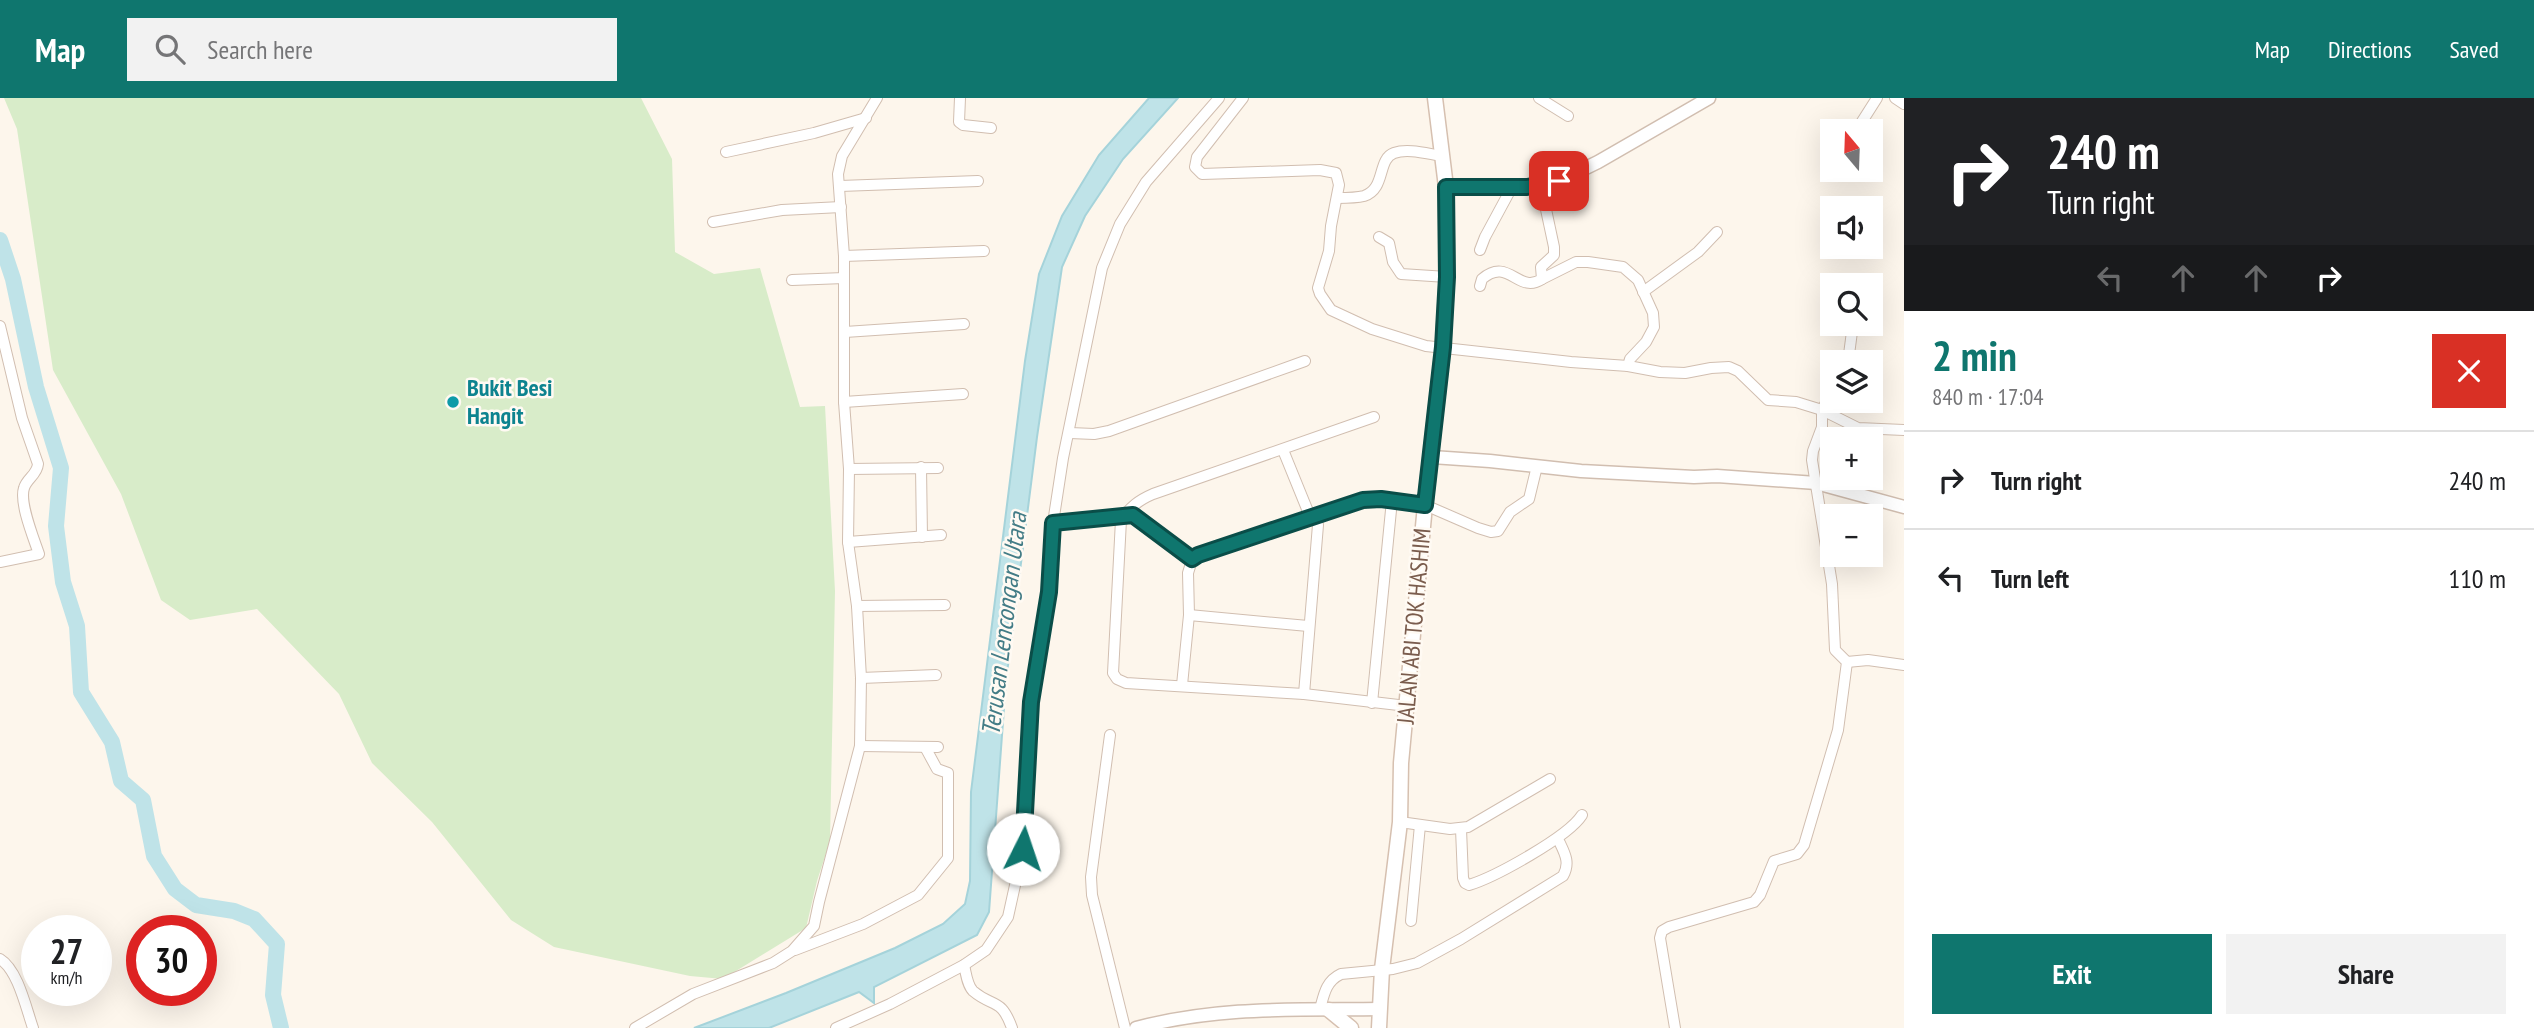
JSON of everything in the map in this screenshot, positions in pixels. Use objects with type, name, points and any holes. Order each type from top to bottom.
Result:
[{"type":"main road","name":"JALAN ABI TOK HASHIM","points":[[1378,1028],[1382,969],[1400,822],[1401,763],[1425,505],[1443,347],[1447,277],[1446,187],[1434,98]]},
{"type":"main road","points":[[1325,1010],[1351,1028]]},
{"type":"street","points":[[792,951],[814,926],[860,746],[861,678],[857,606],[848,542],[844,256],[838,174],[842,156],[877,98]]},
{"type":"street","points":[[960,98],[959,122],[963,125],[991,128]]},
{"type":"street","points":[[836,1028],[964,965],[986,950],[1008,917],[1023,849],[1031,702],[1049,592],[1053,523],[1102,268],[1113,239],[1146,183],[1219,98]]},
{"type":"street","points":[[1243,98],[1197,157],[1195,167],[1202,174],[1334,171],[1339,180],[1337,198],[1329,251],[1318,288],[1331,310],[1372,329],[1426,346],[1628,366],[1660,372],[1685,373],[1729,367],[1738,370],[1768,400],[1796,402],[1820,409]]},
{"type":"street","points":[[1539,98],[1567,116]]},
{"type":"street","points":[[1446,187],[1541,186],[1559,181],[1598,162],[1710,98]]},
{"type":"street","points":[[1864,119],[1877,98]]},
{"type":"street","points":[[1895,98],[1904,104]]},
{"type":"street","points":[[726,152],[814,133],[866,118]]},
{"type":"street","points":[[1337,198],[1364,196],[1376,188],[1385,160],[1390,154],[1404,151],[1443,156]]},
{"type":"street","points":[[840,186],[978,181]]},
{"type":"street","points":[[1541,186],[1554,247],[1554,255],[1541,267],[1542,279]]},
{"type":"street","points":[[1480,250],[1512,187]]},
{"type":"street","points":[[713,222],[782,210],[841,207]]},
{"type":"street","points":[[1643,292],[1698,252],[1717,232]]},
{"type":"street","points":[[1379,237],[1389,243],[1393,261],[1401,274],[1447,277]]},
{"type":"street","points":[[844,256],[984,251]]},
{"type":"street","points":[[1480,286],[1482,279],[1495,272],[1505,271],[1524,283],[1535,283],[1576,262],[1623,267],[1638,279],[1653,313],[1654,327],[1646,342],[1630,359],[1628,366]]},
{"type":"street","points":[[792,280],[844,278]]},
{"type":"street","points":[[845,332],[964,324]]},
{"type":"street","points":[[0,326],[22,418],[37,464],[37,472],[27,483],[23,495],[39,554],[0,562]]},
{"type":"street","points":[[1070,433],[1094,434],[1109,431],[1305,361]]},
{"type":"street","points":[[844,402],[963,394]]},
{"type":"street","points":[[1822,413],[1822,427],[1813,452],[1816,483],[1832,584],[1835,650],[1847,662]]},
{"type":"street","points":[[1828,413],[1858,428],[1904,430]]},
{"type":"street","points":[[1374,417],[1153,494],[1134,505],[1121,520],[1114,676],[1126,683],[1304,694],[1406,706]]},
{"type":"street","points":[[1283,450],[1307,509],[1318,525],[1304,694]]},
{"type":"street","points":[[1432,457],[1605,472],[1816,483],[1904,507]]},
{"type":"street","points":[[1182,685],[1189,615],[1188,573],[1192,559],[1198,555],[1363,500],[1392,500],[1425,505],[1478,528],[1498,531],[1510,512],[1530,499],[1537,466]]},
{"type":"street","points":[[921,467],[922,537]]},
{"type":"street","points":[[849,469],[938,468]]},
{"type":"street","points":[[1372,703],[1392,500]]},
{"type":"street","points":[[1053,523],[1133,515],[1192,559]]},
{"type":"street","points":[[848,542],[941,535]]},
{"type":"street","points":[[857,606],[945,605]]},
{"type":"street","points":[[1189,615],[1308,626]]},
{"type":"street","points":[[1847,662],[1868,660],[1904,665]]},
{"type":"street","points":[[1675,1028],[1661,934],[1669,927],[1754,902],[1760,895],[1774,861],[1797,853],[1804,845],[1838,730],[1847,662]]},
{"type":"street","points":[[861,678],[936,675]]},
{"type":"street","points":[[1110,735],[1091,877],[1091,895],[1125,1028]]},
{"type":"street","points":[[860,746],[939,747]]},
{"type":"street","points":[[635,1028],[693,994],[863,924],[918,895],[948,858],[948,773],[937,769],[925,747]]},
{"type":"street","points":[[1400,822],[1461,829],[1468,827],[1550,779]]},
{"type":"street","points":[[1461,829],[1463,878],[1469,885],[1558,839],[1583,815]]},
{"type":"street","points":[[1411,921],[1420,825]]},
{"type":"street","points":[[1325,1010],[1326,988],[1334,977],[1406,967],[1426,959],[1563,876],[1567,860],[1558,839]]},
{"type":"street","points":[[0,959],[8,964],[33,1028]]},
{"type":"street","points":[[964,965],[969,985],[974,992],[1000,1004],[1013,1028]]},
{"type":"street","points":[[1136,1028],[1210,1013],[1283,1008],[1380,1009]]},
{"type":"green space","points":[[4,98],[641,98],[672,159],[675,252],[714,274],[760,268],[800,407],[825,406],[835,591],[830,841],[806,928],[723,979],[690,976],[554,947],[511,920],[432,822],[372,763],[339,694],[257,609],[190,620],[161,600],[121,494],[53,370],[17,129]]},
{"type":"water","name":"Terusan Lencongan Utara","points":[[1149,98],[1178,98],[1123,159],[1085,216],[1062,267],[1006,681],[989,912],[977,935],[874,987],[874,1003],[859,992],[769,1028],[694,1028],[895,948],[943,924],[965,904],[970,881],[971,792],[1025,361],[1039,274],[1062,216],[1099,155]]},
{"type":"waterway","points":[[0,240],[13,279],[36,387],[61,468],[56,526],[63,582],[77,626],[81,692],[112,742],[121,781],[143,800],[154,856],[175,889],[196,905],[234,911],[254,919],[277,944],[273,995],[281,1028]]},
{"type":"place","name":"Bukit Besi Hangit","points":[[453,402]]},
{"type":"route","points":[[1023,849],[1031,702],[1049,592],[1053,523],[1133,515],[1192,559],[1363,500],[1381,499],[1425,505],[1443,347],[1447,277],[1446,187],[1527,187],[1559,181]]}]
